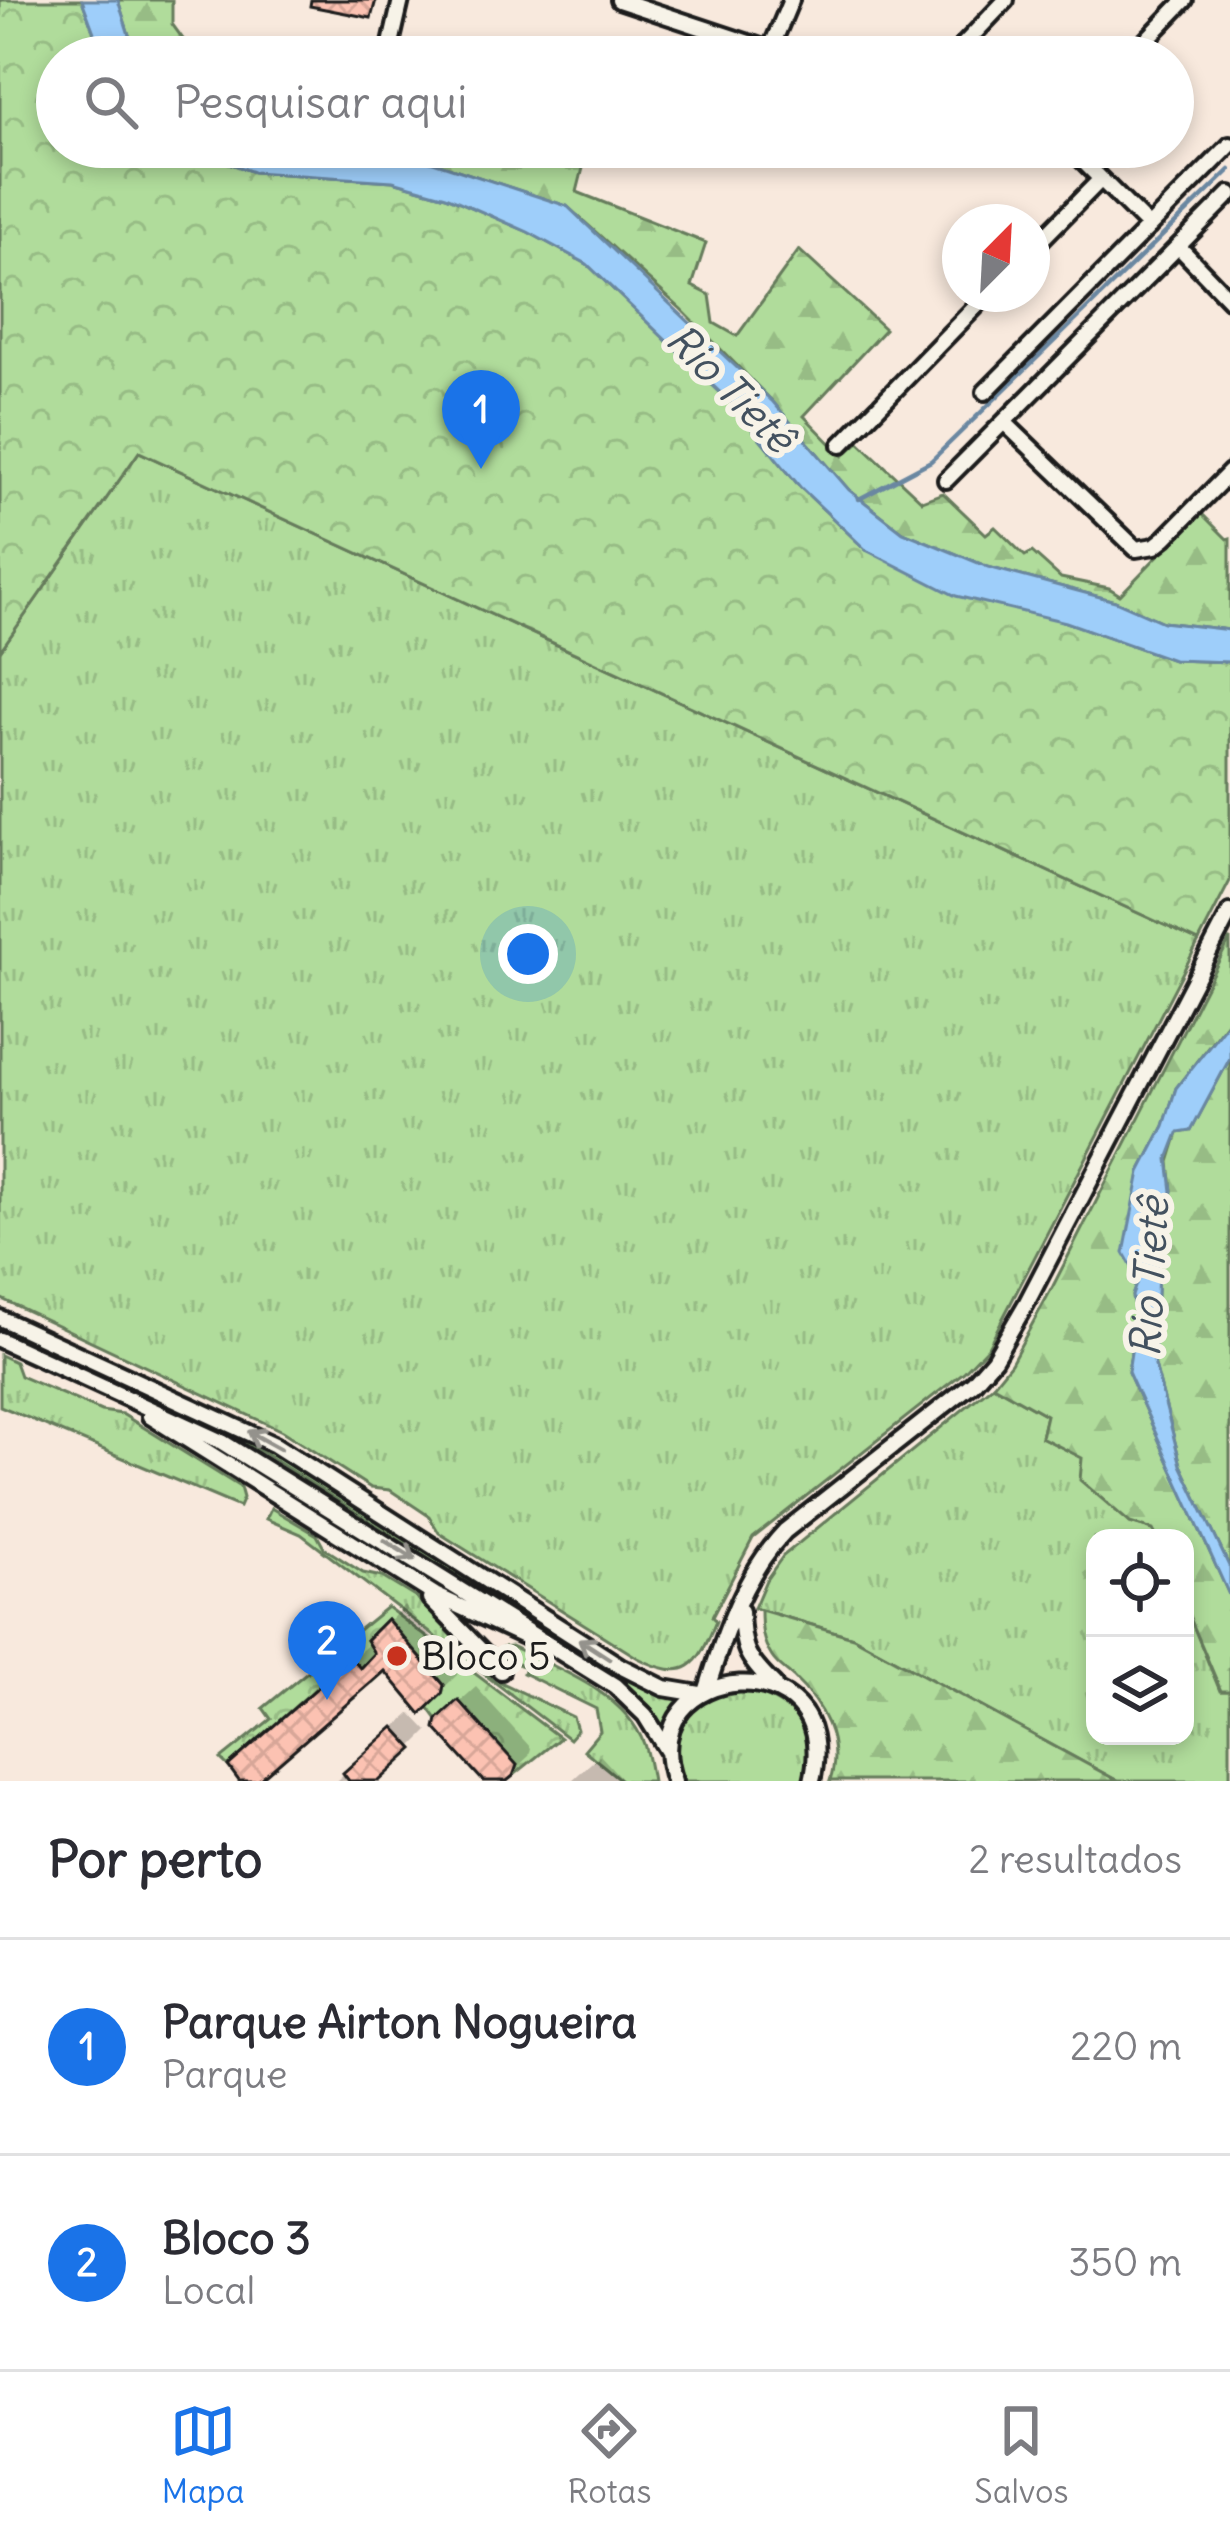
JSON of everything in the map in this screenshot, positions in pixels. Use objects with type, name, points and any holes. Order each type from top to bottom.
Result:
[{"type":"street","points":[[393,36],[401,0]]},
{"type":"street","points":[[619,0],[728,36]]},
{"type":"street","points":[[776,36],[791,0]]},
{"type":"street","points":[[972,36],[1006,0]]},
{"type":"street","points":[[1151,36],[1186,0]]},
{"type":"street","points":[[985,392],[1230,145]]},
{"type":"street","points":[[1089,168],[1149,227]]},
{"type":"street","points":[[1050,231],[1100,180]]},
{"type":"street","points":[[946,480],[1230,194]]},
{"type":"street","points":[[1179,247],[1230,300]]},
{"type":"street","points":[[841,445],[970,312]]},
{"type":"street","points":[[1004,422],[1136,549],[1155,546],[1165,538],[1230,472]]},
{"type":"street","points":[[668,1752],[678,1718],[704,1692],[757,1566],[784,1531],[973,1383],[994,1359],[1230,911]]},
{"type":"street","points":[[0,1318],[274,1445],[620,1666],[664,1688],[704,1692],[745,1681],[781,1691]]},
{"type":"street","points":[[0,1340],[222,1442],[563,1653],[631,1699],[668,1752],[674,1781]]},
{"type":"street","points":[[111,1390],[404,1576],[513,1634],[563,1653]]},
{"type":"street","points":[[404,1576],[501,1671],[490,1643],[497,1634],[513,1634]]},
{"type":"street","points":[[740,1606],[747,1655],[797,1705],[815,1740],[812,1781]]},
{"type":"green space","points":[[0,0],[82,0],[95,36],[36,36],[36,168],[242,168],[393,181],[446,196],[587,264],[730,402],[800,487],[866,550],[1173,660],[1230,662],[1230,881],[1199,941],[139,452],[0,651]]},
{"type":"green space","points":[[118,0],[172,0],[172,24],[181,36],[129,36]]},
{"type":"green space","points":[[451,168],[583,168],[577,192],[706,243],[692,286],[710,295],[714,323],[737,336],[799,250],[885,329],[804,416],[843,456],[859,442],[922,501],[943,493],[986,534],[995,527],[1025,556],[1032,552],[1061,578],[1109,588],[1120,595],[1200,512],[1230,538],[1230,630],[1163,622],[1115,601],[988,567],[903,532],[849,490],[773,402],[681,309],[567,206]]},
{"type":"green space","points":[[139,452],[1199,941],[988,1347],[964,1372],[753,1538],[712,1617],[716,1621],[703,1650],[689,1666],[668,1669],[638,1658],[439,1533],[429,1516],[390,1490],[371,1488],[282,1431],[0,1298],[0,651]]},
{"type":"green space","points":[[1230,939],[1230,1018],[1176,1088],[1164,1126],[1140,1172],[1135,1209],[1139,1278],[1132,1296],[1136,1319],[1128,1372],[1230,1597],[1230,1691],[1221,1691],[1194,1627],[1194,1529],[1150,1529],[1130,1523],[1080,1480],[1082,1458],[1041,1437],[1046,1415],[993,1385],[1011,1363]]},
{"type":"green space","points":[[1230,1058],[1230,1568],[1181,1465],[1154,1362],[1160,1225],[1172,1191],[1169,1162],[1178,1133],[1191,1131]]},
{"type":"green space","points":[[0,1324],[269,1449],[642,1687],[658,1694],[687,1694],[663,1734],[652,1710],[629,1687],[265,1454],[0,1332]]},
{"type":"green space","points":[[0,1355],[15,1362],[20,1376],[101,1411],[122,1414],[240,1487],[239,1507],[0,1406]]},
{"type":"green space","points":[[993,1385],[1046,1415],[1041,1437],[1083,1458],[1130,1523],[1151,1529],[1086,1529],[1086,1745],[1194,1745],[1194,1628],[1220,1691],[1230,1691],[1230,1781],[1118,1781],[853,1637],[754,1608],[783,1556]]},
{"type":"green space","points":[[271,1508],[317,1535],[324,1548],[363,1573],[382,1577],[418,1599],[490,1677],[573,1717],[577,1730],[569,1739],[301,1534],[266,1519]]},
{"type":"green space","points":[[387,1607],[560,1738],[513,1776],[516,1765],[437,1719],[428,1707],[444,1685],[387,1619],[366,1640],[385,1671],[373,1682],[350,1658],[228,1766],[221,1759],[271,1719],[263,1708]]},
{"type":"green space","points":[[761,1610],[853,1637],[1118,1781],[830,1781],[834,1752],[827,1724],[803,1688],[772,1657]]},
{"type":"green space","points":[[511,1646],[568,1673],[622,1710],[644,1744],[652,1781],[622,1781],[584,1750],[600,1731],[596,1709],[523,1673],[525,1667],[501,1652],[502,1647]]},
{"type":"green space","points":[[737,1688],[771,1699],[796,1717],[808,1745],[803,1781],[678,1781],[677,1745],[684,1720],[702,1702]]},
{"type":"water","points":[[82,0],[118,0],[129,36],[95,36]]},
{"type":"water","name":"Rio Tietê","points":[[242,168],[451,168],[567,206],[773,402],[849,490],[903,532],[988,567],[1115,601],[1163,622],[1230,630],[1230,662],[1173,660],[1066,622],[956,596],[866,550],[800,487],[730,402],[587,264],[528,232],[446,196],[393,181]]},
{"type":"water","name":"Rio Tietê","points":[[1230,1019],[1230,1058],[1191,1131],[1178,1133],[1168,1159],[1172,1191],[1160,1225],[1154,1362],[1181,1465],[1230,1568],[1230,1597],[1128,1372],[1136,1319],[1132,1296],[1138,1278],[1124,1253],[1140,1172],[1164,1126],[1176,1088]]},
{"type":"building","points":[[311,0],[376,0],[371,18],[310,6]]},
{"type":"building","points":[[387,1619],[444,1685],[442,1694],[421,1714],[385,1671],[258,1781],[239,1781],[228,1766],[351,1658],[360,1668],[374,1653],[366,1640]]},
{"type":"building","points":[[458,1700],[517,1765],[507,1781],[483,1781],[435,1728],[437,1719]]},
{"type":"building","points":[[394,1727],[414,1749],[379,1781],[349,1781],[343,1773]]},
{"type":"waterway","points":[[859,499],[931,461],[1230,170]]},
{"type":"place","name":"Parque Airton Nogueira","points":[[481,469]]},
{"type":"place","name":"Bloco 5","points":[[397,1656]]},
{"type":"place","name":"Bloco 3","points":[[327,1700]]}]
